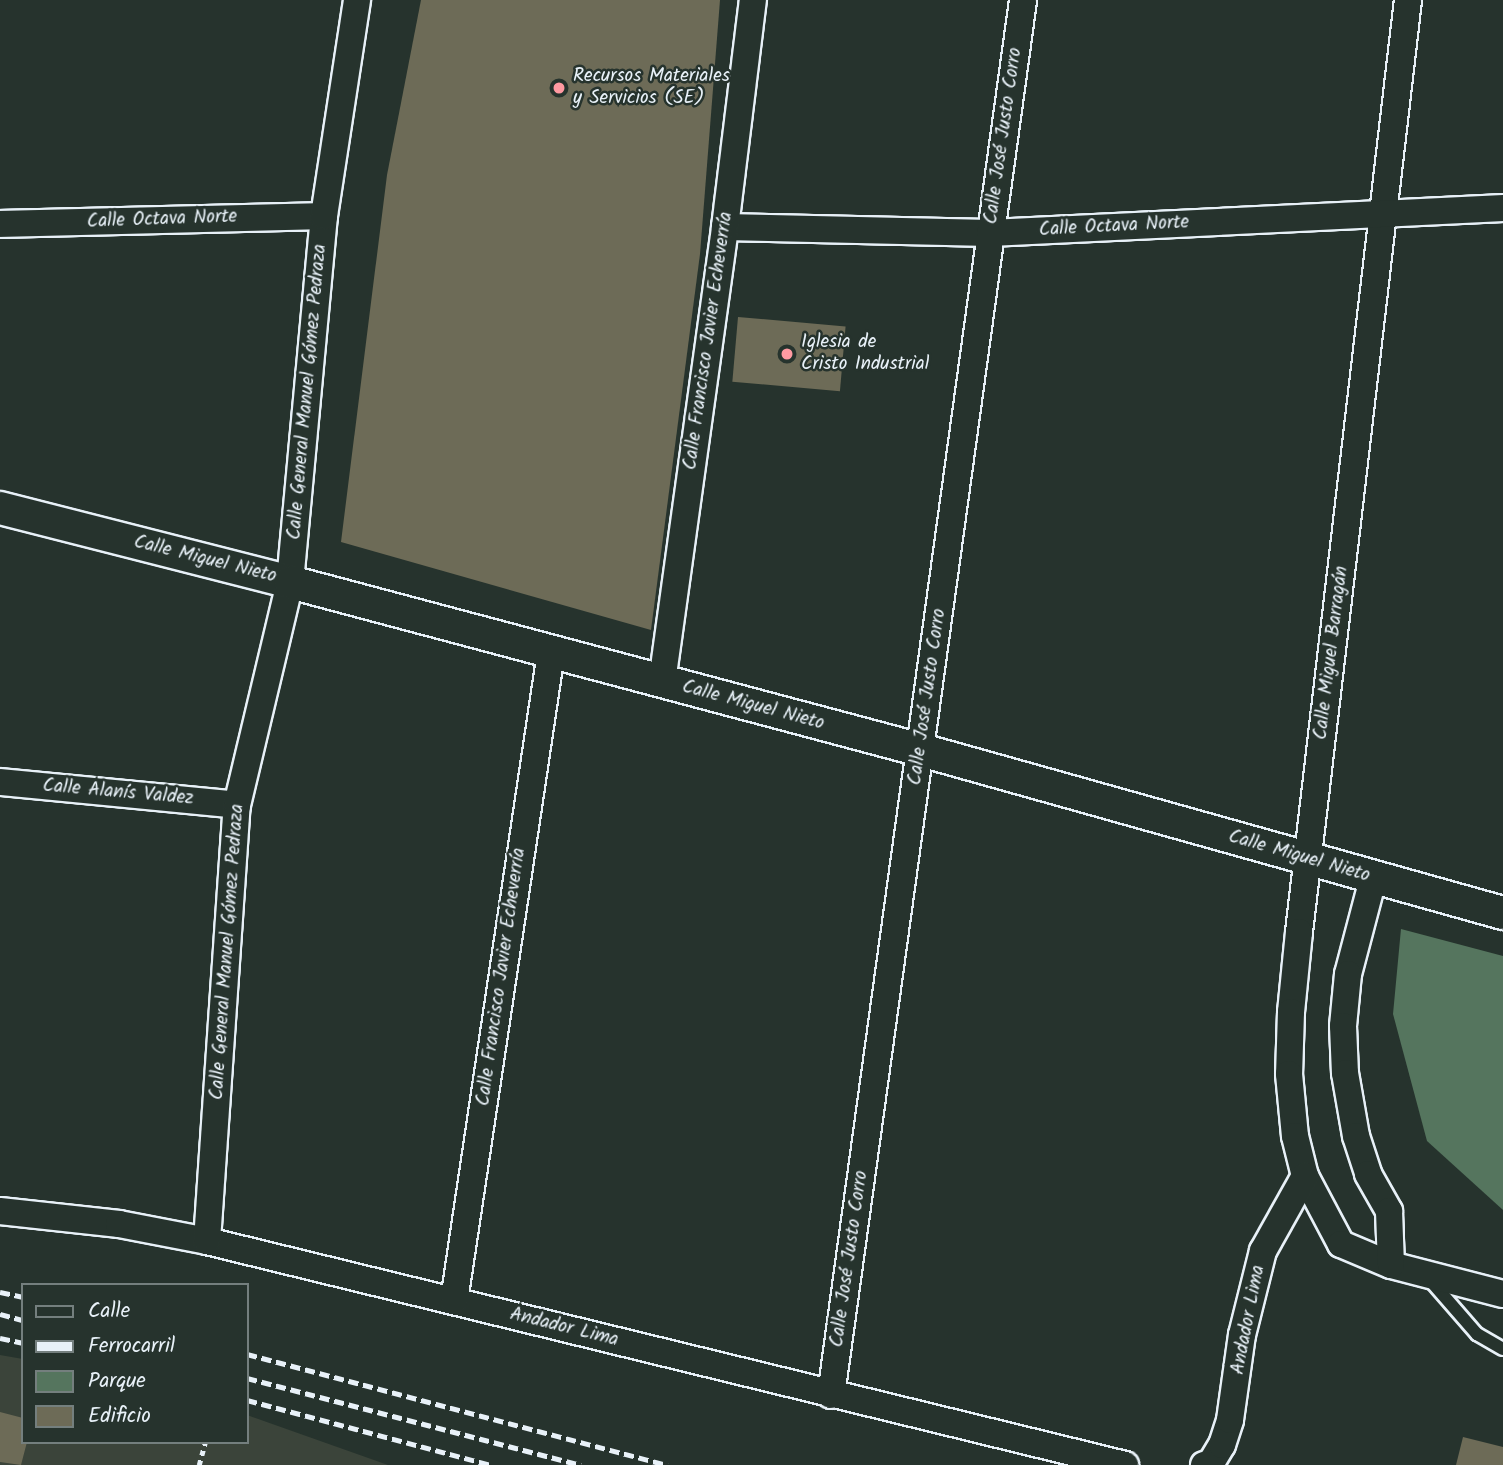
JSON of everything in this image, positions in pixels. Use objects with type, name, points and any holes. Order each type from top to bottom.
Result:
[{"type":"street","name":"Calle General Manuel Gómez Pedraza","points":[[207,1241],[237,804],[290,582],[324,216],[357,0]]},
{"type":"street","name":"Calle Francisco Javier Echeverría","points":[[662,682],[725,227],[753,0]]},
{"type":"street","name":"Calle José Justo Corro","points":[[831,1395],[1023,0]]},
{"type":"street","name":"Calle Miguel Barragán","points":[[1408,0],[1290,1012],[1289,1074],[1295,1136],[1305,1176],[1340,1244],[1391,1265],[1503,1294]]},
{"type":"street","name":"Calle Octava Norte","points":[[725,227],[990,233],[1382,216],[1503,208]]},
{"type":"street","name":"Calle Octava Norte","points":[[0,224],[324,216]]},
{"type":"street","name":"Calle Miguel Nieto","points":[[0,509],[290,582],[921,750],[1373,879],[1503,913]]},
{"type":"street","name":"Calle Francisco Javier Echeverría","points":[[454,1301],[551,653]]},
{"type":"street","name":"Calle Alanís Valdez","points":[[0,782],[237,804]]},
{"type":"street","points":[[1373,879],[1348,974],[1343,1038],[1345,1073],[1356,1136],[1368,1174],[1389,1211],[1391,1265]]},
{"type":"street","name":"Andador Lima","points":[[1204,1465],[1211,1463],[1222,1445],[1230,1420],[1242,1335],[1263,1251],[1305,1176]]},
{"type":"street","name":"Andador Lima","points":[[0,1211],[119,1224],[207,1241],[1125,1465]]},
{"type":"lane","points":[[1423,1272],[1477,1334],[1503,1349]]},
{"type":"path","points":[[199,1465],[204,1444]]},
{"type":"shaded area","points":[[0,1355],[21,1359],[21,1444],[248,1444],[248,1415],[388,1465],[0,1465]]},
{"type":"green space","points":[[1401,929],[1503,956],[1503,1210],[1427,1141],[1393,1014]]},
{"type":"building","points":[[421,0],[720,0],[700,254],[651,630],[341,542],[387,175]]},
{"type":"building","name":"Iglesia de Cristo Industrial","points":[[738,317],[846,326],[840,391],[732,382]]},
{"type":"building","points":[[0,1412],[21,1417],[21,1444],[26,1444],[21,1465],[0,1462]]},
{"type":"building","points":[[1463,1437],[1503,1447],[1503,1465],[1456,1465]]},
{"type":"railway","points":[[0,1292],[21,1297]]},
{"type":"railway","points":[[0,1314],[21,1319]]},
{"type":"railway","points":[[0,1338],[21,1343]]},
{"type":"railway","points":[[248,1354],[668,1465]]},
{"type":"railway","points":[[248,1378],[581,1465]]},
{"type":"railway","points":[[248,1400],[492,1465]]},
{"type":"place","name":"Recursos Materiales y Servicios (SE)","points":[[559,88]]},
{"type":"place","name":"Iglesia de Cristo Industrial","points":[[787,354]]}]
